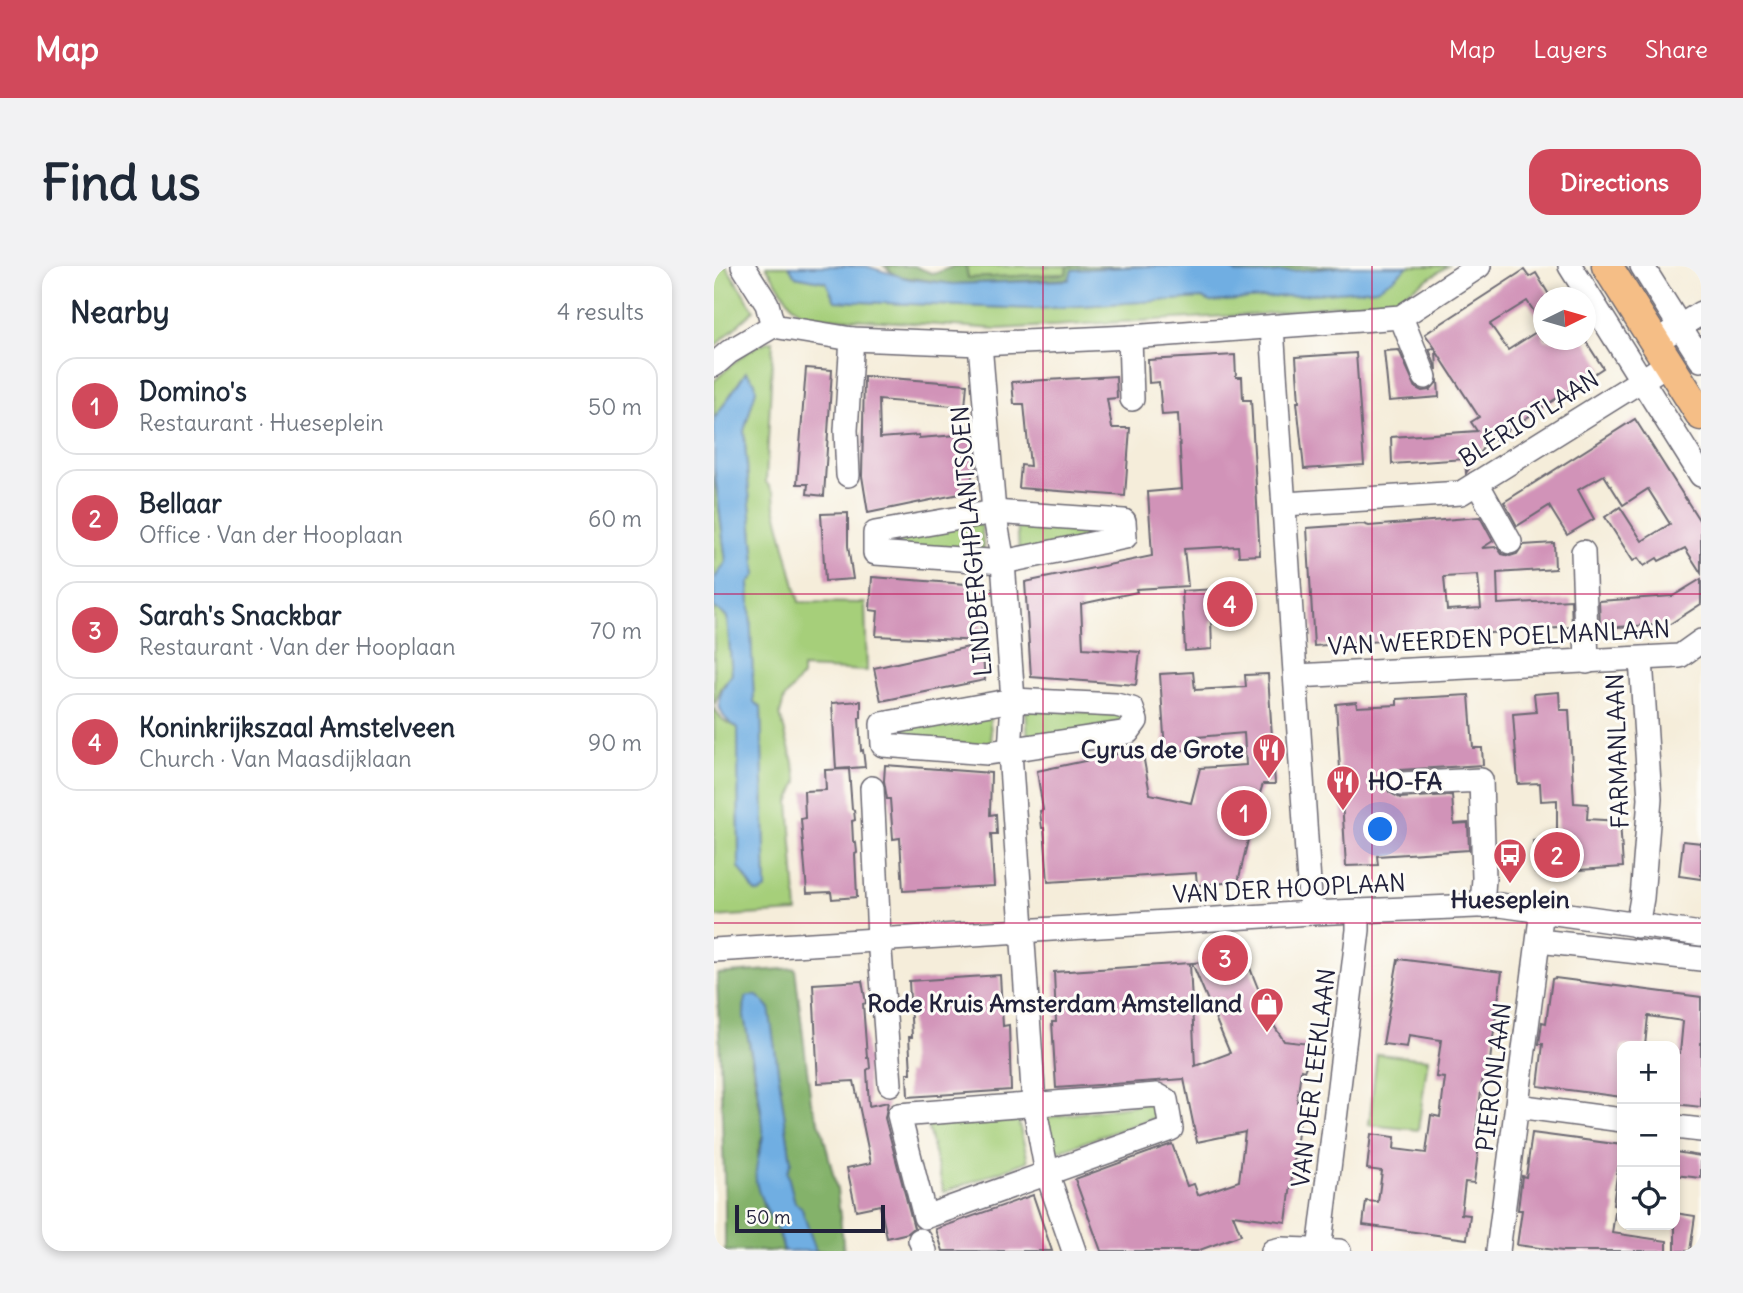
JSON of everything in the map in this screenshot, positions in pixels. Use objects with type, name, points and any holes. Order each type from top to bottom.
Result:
[{"type":"main road","points":[[1607,266],[1668,344],[1701,415]]},
{"type":"street","points":[[743,266],[767,304],[773,326]]},
{"type":"street","points":[[714,365],[729,352],[773,326],[852,339],[979,344],[1130,337],[1401,317],[1479,266]]},
{"type":"street","points":[[1570,266],[1701,475]]},
{"type":"street","points":[[1642,266],[1668,344],[1701,360]]},
{"type":"street","name":"BLÉRIOTLAAN","points":[[1285,504],[1461,493],[1641,380],[1668,344],[1701,313]]},
{"type":"street","points":[[1401,317],[1425,377]]},
{"type":"street","points":[[1272,327],[1311,913]]},
{"type":"street","points":[[1130,337],[1132,399]]},
{"type":"street","points":[[848,475],[846,430],[852,339]]},
{"type":"street","name":"LINDBERGHPLANTSOEN","points":[[979,344],[994,512],[1003,562],[1013,700],[1010,752],[1034,1104],[1047,1173],[1074,1251]]},
{"type":"street","points":[[1477,483],[1510,542]]},
{"type":"street","points":[[994,512],[1124,521],[1125,537],[1003,562],[875,553],[875,533],[994,512]]},
{"type":"street","points":[[1583,552],[1587,662]]},
{"type":"street","name":"VAN WEERDEN POELMANLAAN","points":[[1296,676],[1680,656],[1701,641]]},
{"type":"street","name":"FARMANLAAN","points":[[1637,926],[1642,898],[1650,799],[1641,659]]},
{"type":"street","name":"LINDBERGHPLANTSOEN","points":[[1013,700],[1116,705],[1132,709],[1136,721],[1128,732],[1010,752],[988,753],[883,745],[882,724],[1013,700]]},
{"type":"street","points":[[1400,784],[1481,780],[1484,878],[1482,906]]},
{"type":"street","points":[[872,788],[879,938],[890,1084]]},
{"type":"street","name":"VAN DER HOOPLAAN","points":[[714,950],[1311,913],[1482,906],[1542,910],[1701,934]]},
{"type":"street","name":"PIERONLAAN","points":[[1498,1251],[1542,910]]},
{"type":"street","name":"VAN DER LEEKLAAN","points":[[1326,1250],[1358,911]]},
{"type":"street","points":[[1539,942],[1701,959]]},
{"type":"street","points":[[1157,1095],[1166,1100],[1171,1129],[1047,1173],[925,1217],[900,1115],[1157,1095]]},
{"type":"street","points":[[1517,1106],[1617,1119]]},
{"type":"street","points":[[1680,1128],[1701,1130]]},
{"type":"street","points":[[1273,1251],[1326,1250]]},
{"type":"green space","points":[[714,266],[726,266],[754,310],[714,347]]},
{"type":"green space","points":[[766,266],[789,266],[795,276],[826,282],[835,301],[1035,309],[1202,298],[1211,302],[1376,289],[1408,266],[1448,266],[1397,298],[1262,314],[998,329],[807,316],[792,306]]},
{"type":"green space","points":[[884,266],[914,266],[934,274],[954,266],[966,266],[968,278],[1066,274],[1067,266],[1147,266],[1073,270],[1069,279],[953,284],[897,276]]},
{"type":"green space","points":[[966,266],[1067,266],[1066,274],[968,278]]},
{"type":"green space","points":[[1227,266],[1354,266],[1258,274],[1236,273]]},
{"type":"green space","points":[[773,341],[766,482],[774,493],[775,507],[799,602],[865,603],[867,671],[802,668],[802,676],[784,699],[780,714],[798,781],[789,802],[797,912],[714,917],[714,707],[723,720],[738,727],[739,867],[755,892],[766,889],[761,707],[754,702],[749,583],[756,575],[744,431],[756,390],[746,372],[714,419],[714,381],[756,346]]},
{"type":"green space","points":[[714,468],[726,562],[714,579]]},
{"type":"green space","points":[[1017,517],[1105,524],[1107,536],[1019,553]]},
{"type":"green space","points":[[981,520],[984,555],[888,550],[887,538]]},
{"type":"green space","points":[[714,607],[727,617],[732,675],[721,688],[714,706]]},
{"type":"green space","points":[[1026,710],[1121,713],[1122,722],[1028,742]]},
{"type":"green space","points":[[989,711],[992,746],[894,739],[892,728]]},
{"type":"green space","points":[[795,968],[811,1102],[823,1133],[837,1190],[844,1251],[816,1251],[801,1207],[795,1203],[787,1172],[791,1162],[769,1007],[757,996],[745,999],[744,1016],[764,1131],[758,1151],[763,1206],[777,1228],[784,1251],[725,1251],[717,974]]},
{"type":"green space","points":[[1377,1054],[1428,1059],[1418,1130],[1369,1125]]},
{"type":"green space","points":[[1156,1102],[1159,1116],[1053,1153],[1044,1118]]},
{"type":"green space","points":[[1018,1120],[1028,1161],[944,1192],[927,1125]]},
{"type":"water","points":[[789,266],[866,266],[909,279],[953,284],[1069,280],[1072,270],[1147,266],[1227,266],[1237,273],[1258,274],[1354,266],[1408,266],[1376,289],[1211,302],[1202,298],[1035,309],[835,301],[826,282],[795,276]]},
{"type":"water","points":[[746,372],[755,382],[756,390],[744,431],[756,575],[749,583],[754,702],[761,707],[766,889],[759,893],[755,892],[739,867],[738,728],[724,717],[719,705],[722,691],[732,674],[727,617],[714,607],[714,579],[726,562],[714,468],[714,419]]},
{"type":"water","points":[[757,996],[769,1007],[791,1162],[787,1172],[795,1203],[801,1207],[816,1251],[784,1251],[758,1190],[757,1161],[763,1128],[744,1016],[745,998]]},
{"type":"building","points":[[1524,270],[1529,277],[1536,273],[1544,287],[1533,287],[1533,310],[1527,301],[1490,324],[1508,350],[1533,334],[1533,350],[1591,350],[1603,368],[1485,445],[1466,473],[1465,459],[1392,464],[1391,437],[1477,431],[1471,422],[1479,417],[1436,351],[1437,370],[1429,349],[1435,348],[1425,334]]},
{"type":"building","points":[[1399,350],[1416,388],[1422,391],[1430,390],[1438,381],[1439,397],[1389,401],[1384,351]]},
{"type":"building","points":[[1356,353],[1364,465],[1304,469],[1297,402],[1296,357]]},
{"type":"building","points":[[1235,355],[1236,377],[1242,377],[1243,400],[1251,400],[1260,555],[1239,556],[1238,546],[1184,549],[1188,586],[1136,589],[1137,592],[1081,604],[1083,648],[1140,652],[1136,685],[1031,677],[1025,582],[1152,556],[1148,492],[1182,489],[1178,414],[1162,415],[1159,382],[1149,383],[1148,360]]},
{"type":"building","points":[[806,368],[832,370],[824,496],[807,494],[808,484],[797,484]]},
{"type":"building","points":[[864,376],[967,384],[965,407],[879,400],[880,438],[919,435],[919,438],[973,432],[976,469],[971,470],[974,491],[868,513],[862,476]]},
{"type":"building","points":[[1116,376],[1117,398],[1107,399],[1112,428],[1130,428],[1125,496],[1019,488],[1021,465],[1030,466],[1024,404],[1014,404],[1012,382]]},
{"type":"building","points":[[1635,419],[1701,523],[1701,573],[1685,548],[1644,566],[1638,558],[1633,561],[1605,517],[1620,507],[1642,541],[1670,524],[1648,489],[1623,505],[1604,475],[1578,490],[1594,519],[1567,535],[1549,506],[1517,526],[1504,502]]},
{"type":"building","points":[[848,513],[848,546],[853,579],[825,581],[821,514]]},
{"type":"building","points":[[1480,517],[1493,541],[1482,548],[1497,547],[1502,554],[1510,556],[1517,554],[1523,545],[1554,543],[1555,569],[1497,573],[1498,604],[1571,600],[1572,627],[1314,646],[1307,528],[1363,524],[1369,526]],"holes":[[[1478,575],[1481,608],[1447,610],[1444,577]]]},
{"type":"building","points":[[872,577],[979,585],[982,641],[876,636],[878,611],[870,610]]},
{"type":"building","points":[[1701,579],[1701,604],[1670,624],[1600,628],[1599,601],[1673,596]]},
{"type":"building","points":[[1251,587],[1252,617],[1211,620],[1212,649],[1185,651],[1182,591]]},
{"type":"building","points":[[982,644],[985,680],[881,701],[874,668]]},
{"type":"building","points":[[1193,672],[1195,690],[1246,687],[1245,675],[1268,674],[1275,784],[1263,784],[1249,826],[1238,882],[1197,885],[1196,873],[1048,882],[1040,811],[1043,810],[1037,771],[1142,749],[1150,794],[1191,803],[1200,768],[1246,765],[1244,733],[1197,737],[1198,749],[1165,751],[1160,674]]},
{"type":"building","points":[[1559,692],[1560,710],[1569,710],[1574,803],[1588,804],[1587,819],[1620,821],[1623,867],[1535,873],[1533,841],[1557,839],[1557,800],[1541,801],[1540,783],[1518,784],[1513,714],[1536,712],[1534,694]]},
{"type":"building","points":[[1469,695],[1473,748],[1482,748],[1483,765],[1399,770],[1392,773],[1386,784],[1389,792],[1400,798],[1452,795],[1454,824],[1468,823],[1469,850],[1377,856],[1378,865],[1346,866],[1336,704],[1356,702],[1357,707],[1397,705],[1397,699]]},
{"type":"building","points":[[861,701],[861,751],[863,750],[865,767],[836,769],[832,703]]},
{"type":"building","points":[[885,765],[991,773],[990,815],[996,814],[997,834],[991,834],[994,886],[903,891],[900,838],[893,839],[890,799],[887,799],[884,781]]},
{"type":"building","points":[[849,769],[855,820],[852,821],[857,853],[857,897],[832,899],[831,892],[807,893],[801,819],[805,818],[804,791],[826,790],[825,770]]},
{"type":"building","points":[[1683,841],[1701,843],[1701,879],[1679,876]]},
{"type":"building","points":[[1242,948],[1271,1021],[1284,1041],[1310,1044],[1306,1066],[1304,1071],[1301,1070],[1297,1102],[1302,1103],[1286,1222],[1233,1215],[1241,1235],[1197,1251],[1101,1251],[1075,1179],[1172,1144],[1187,1186],[1194,1184],[1198,1195],[1239,1181],[1245,1132],[1197,1142],[1184,1079],[1056,1088],[1052,1022],[1056,1022],[1054,972],[1190,963],[1195,1066],[1230,1053],[1192,963],[1208,962],[1207,950]]},
{"type":"building","points":[[1398,959],[1502,972],[1488,1075],[1483,1075],[1476,1130],[1481,1131],[1474,1183],[1465,1182],[1461,1214],[1470,1215],[1467,1239],[1363,1225],[1366,1201],[1378,1202],[1382,1171],[1367,1169],[1371,1134],[1395,1137],[1394,1149],[1426,1153],[1431,1115],[1440,1117],[1445,1078],[1436,1077],[1441,1040],[1409,1035],[1407,1047],[1383,1044]]},
{"type":"building","points":[[1000,975],[1003,1026],[1009,1025],[1011,1090],[908,1097],[907,1073],[911,1073],[909,1037],[912,1037],[909,981]]},
{"type":"building","points":[[1552,979],[1701,997],[1701,1107],[1680,1105],[1683,1021],[1648,1016],[1646,1041],[1617,1041],[1617,1096],[1538,1086],[1543,1044],[1539,1044],[1542,1022],[1546,1023]]},
{"type":"building","points":[[862,981],[870,1068],[867,1070],[869,1106],[888,1102],[885,1118],[914,1228],[908,1233],[887,1238],[880,1205],[856,1210],[847,1168],[871,1163],[854,1081],[818,1083],[813,984]]},
{"type":"building","points":[[1532,1133],[1617,1144],[1613,1205],[1616,1206],[1612,1233],[1667,1241],[1667,1251],[1563,1251],[1517,1245],[1522,1210],[1518,1210],[1522,1176],[1526,1177]]},
{"type":"building","points":[[1680,1153],[1701,1156],[1701,1178],[1680,1176]]},
{"type":"building","points":[[1033,1195],[1052,1251],[943,1251],[936,1229]]},
{"type":"building","points":[[1680,1214],[1695,1216],[1690,1251],[1675,1251],[1675,1230],[1680,1230]]},
{"type":"place","name":"Koninkrijkszaal Amstelveen","points":[[1230,604]]},
{"type":"place","name":"Cyrus de Grote","points":[[1269,780]]},
{"type":"place","name":"HO-FA","points":[[1343,812]]},
{"type":"place","name":"Domino's","points":[[1244,813]]},
{"type":"place","name":"Bellaar","points":[[1557,855]]},
{"type":"place","name":"Hueseplein","points":[[1510,885]]},
{"type":"place","name":"Sarah's Snackbar","points":[[1225,958]]},
{"type":"place","name":"Rode Kruis Amsterdam Amstelland","points":[[1267,1034]]}]
